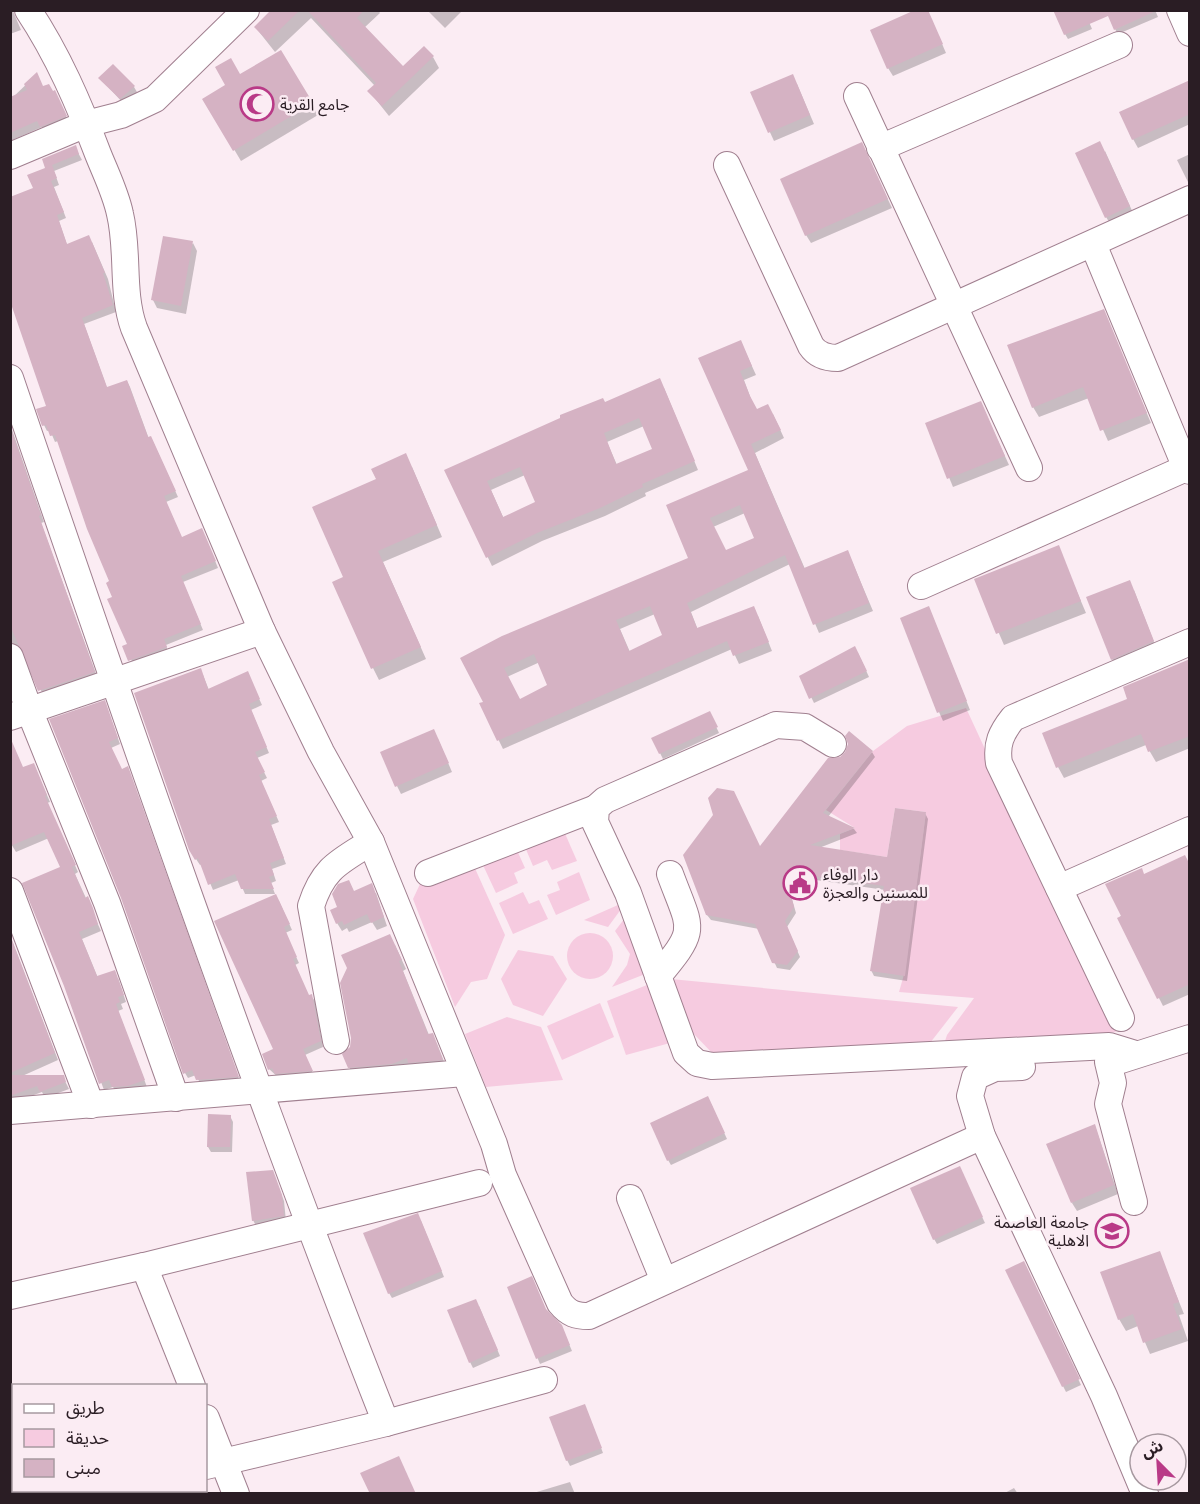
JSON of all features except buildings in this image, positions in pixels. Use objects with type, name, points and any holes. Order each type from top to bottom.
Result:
[{"type":"street","points":[[28,10],[52,46],[86,124],[120,213],[125,236],[130,318],[262,631],[321,752],[371,842],[494,1144],[503,1176],[560,1303],[566,1311],[576,1316],[589,1316],[982,1136]]},
{"type":"street","points":[[10,156],[86,124],[121,115],[154,99],[246,10]]},
{"type":"street","points":[[1180,10],[1190,33]]},
{"type":"street","points":[[880,148],[1119,45]]},
{"type":"street","points":[[856,96],[1029,468]]},
{"type":"street","points":[[727,165],[811,346],[818,354],[838,358],[1190,199]]},
{"type":"street","points":[[921,586],[1188,470],[1093,244]]},
{"type":"street","points":[[10,378],[114,684],[308,1225],[386,1423]]},
{"type":"street","points":[[20,715],[262,631]]},
{"type":"street","points":[[1121,1018],[999,763],[997,750],[1001,733],[1013,718],[1190,642]]},
{"type":"street","points":[[10,657],[20,715],[107,903],[176,1098]]},
{"type":"street","points":[[428,873],[596,808],[605,800],[776,725],[805,727],[833,744]]},
{"type":"street","points":[[596,808],[595,822],[628,893],[686,1053],[697,1063],[712,1066],[1108,1046],[1135,1054]]},
{"type":"street","points":[[1059,888],[1190,830]]},
{"type":"street","points":[[336,1041],[311,906],[318,884],[329,868],[371,842]]},
{"type":"street","points":[[658,976],[684,945],[688,936],[689,925],[670,874]]},
{"type":"street","points":[[10,891],[91,1105]]},
{"type":"street","points":[[1145,1494],[1104,1396],[982,1136],[970,1095],[975,1077],[985,1071],[1107,1062],[1190,1038]]},
{"type":"street","points":[[1107,1062],[1113,1083],[1108,1104],[1134,1202]]},
{"type":"street","points":[[10,1111],[464,1073]]},
{"type":"street","points":[[10,1296],[144,1266],[479,1183]]},
{"type":"street","points":[[630,1198],[664,1281]]},
{"type":"street","points":[[144,1266],[191,1384]]},
{"type":"street","points":[[214,1464],[386,1423],[544,1380]]},
{"type":"street","points":[[207,1424],[214,1464],[236,1494]]},
{"type":"green space","points":[[966,708],[1116,1032],[943,1047],[947,1035],[974,998],[899,992],[905,971],[926,812],[895,808],[887,857],[840,850],[840,834],[855,828],[826,810],[873,751],[907,726]]},
{"type":"green space","points":[[563,829],[577,861],[552,870],[547,860],[533,866],[525,847]]},
{"type":"green space","points":[[516,848],[525,868],[514,873],[518,883],[496,893],[482,863]]},
{"type":"green space","points":[[473,864],[505,935],[487,979],[471,982],[455,1007],[413,899],[421,882]]},
{"type":"green space","points":[[579,872],[590,900],[556,915],[547,895],[560,890],[557,882]]},
{"type":"green space","points":[[523,892],[529,904],[539,900],[548,919],[513,934],[499,903]]},
{"type":"green space","points":[[627,901],[608,927],[584,920]]},
{"type":"green space","points":[[631,910],[653,971],[612,987],[627,965],[630,954],[615,931]]},
{"type":"green space","points":[[595,933],[607,939],[612,947],[612,965],[607,973],[599,978],[585,979],[573,973],[568,965],[567,951],[573,939],[581,934]]},
{"type":"green space","points":[[518,950],[553,956],[567,979],[543,1016],[513,1005],[501,979]]},
{"type":"green space","points":[[671,979],[958,1007],[930,1043],[713,1054],[692,1032]]},
{"type":"green space","points":[[657,981],[681,1040],[626,1055],[607,1001]]},
{"type":"green space","points":[[600,1003],[614,1037],[562,1060],[547,1026]]},
{"type":"green space","points":[[507,1017],[541,1027],[563,1080],[486,1087],[465,1034]]},
{"type":"place","name":"جامع القرية","points":[[257,104]]},
{"type":"place","name":"دار الوفاء للمسنين والعجزة","points":[[800,883]]},
{"type":"place","name":"جامعة العاصمة الاهلية","points":[[1112,1231]]}]
